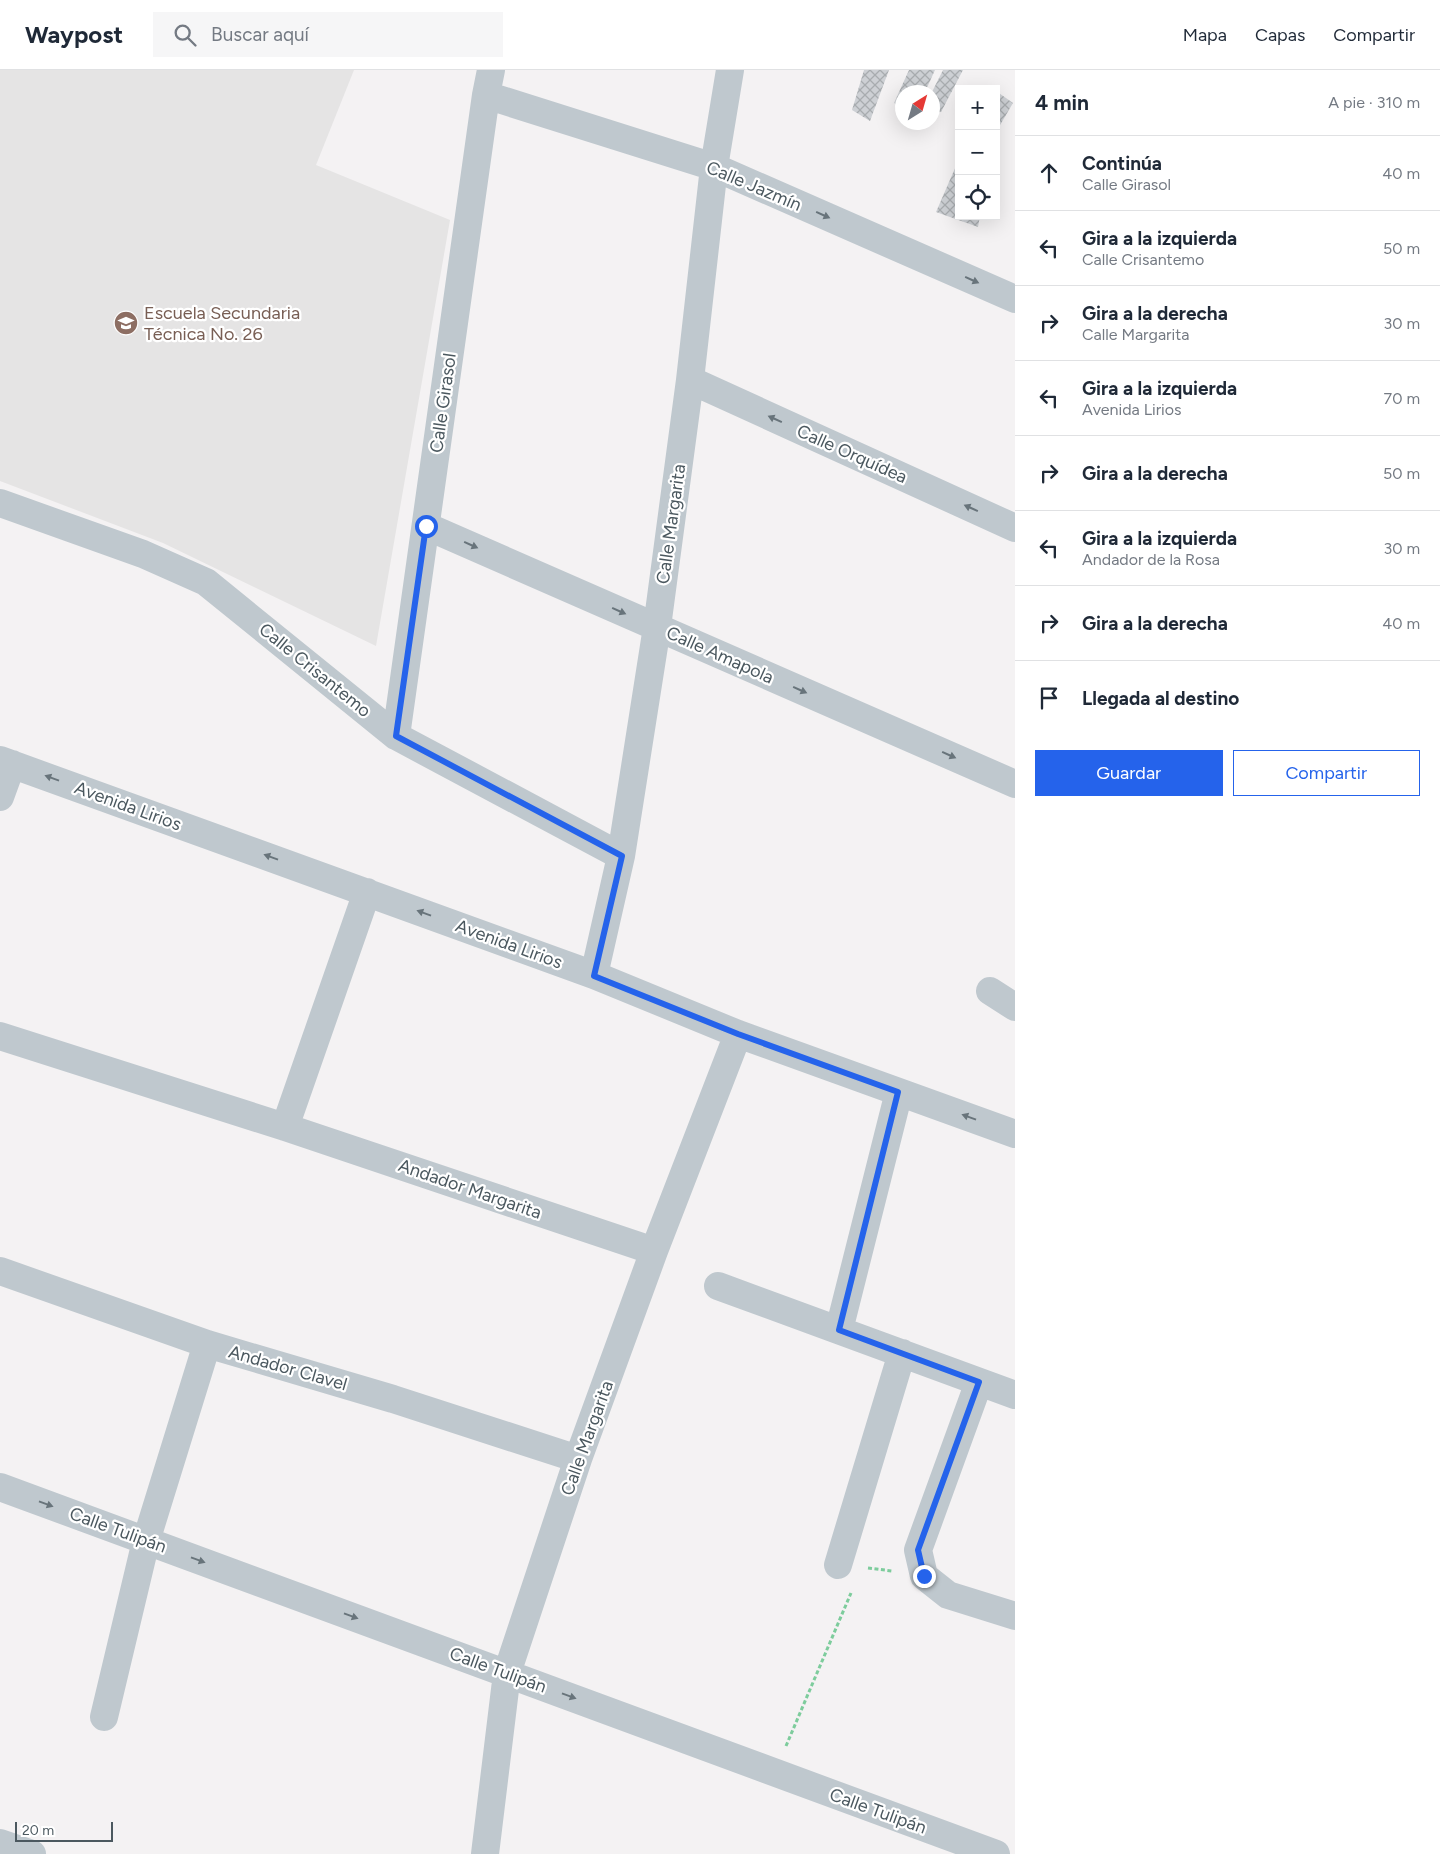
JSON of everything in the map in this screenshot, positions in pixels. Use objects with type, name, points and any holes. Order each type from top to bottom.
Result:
[{"type":"street","name":"Calle Margarita","points":[[594,976],[622,856],[657,627],[690,380],[714,167],[730,70]]},
{"type":"street","name":"Calle Jazmín","points":[[488,82],[714,167],[1015,299]]},
{"type":"street","name":"Calle Girasol","points":[[396,736],[488,82]]},
{"type":"street","name":"Calle Orquídea","points":[[690,380],[1015,528]]},
{"type":"street","name":"Calle Crisantemo","points":[[0,502],[142,554],[206,582],[396,736],[622,856]]},
{"type":"street","name":"Calle Amapola","points":[[426,526],[1015,784]]},
{"type":"street","points":[[0,797],[6,762]]},
{"type":"street","name":"Avenida Lirios","points":[[6,762],[367,892],[594,976],[738,1034],[1015,1134]]},
{"type":"street","points":[[0,1036],[285,1127],[367,892]]},
{"type":"street","points":[[990,991],[1015,1007]]},
{"type":"street","name":"Calle Margarita","points":[[485,1854],[507,1673],[578,1459],[654,1251],[738,1034]]},
{"type":"street","points":[[839,1330],[898,1092]]},
{"type":"street","name":"Andador Margarita","points":[[285,1127],[654,1251]]},
{"type":"street","name":"Andador Clavel","points":[[0,1271],[207,1344],[393,1399],[578,1459]]},
{"type":"street","points":[[718,1286],[1015,1395]]},
{"type":"street","points":[[104,1717],[146,1540],[207,1344]]},
{"type":"street","points":[[850,1566],[902,1353]]},
{"type":"street","points":[[979,1382],[918,1550],[924,1576],[948,1595],[1015,1616]]},
{"type":"street","name":"Calle Tulipán","points":[[0,1487],[996,1854]]},
{"type":"street","points":[[0,1842],[32,1854]]},
{"type":"path","points":[[775,1773],[850,1566],[924,1576]]},
{"type":"shaded area","points":[[0,70],[354,70],[316,165],[450,220],[376,646],[163,543],[0,481]]},
{"type":"building","points":[[864,70],[889,70],[870,121],[852,110]]},
{"type":"building","points":[[909,70],[935,70],[928,85],[902,85]]},
{"type":"building","points":[[943,70],[963,70],[941,112],[940,85],[936,85]]},
{"type":"building","points":[[1000,94],[1013,103],[1000,125]]},
{"type":"building","points":[[955,168],[955,219],[936,212]]},
{"type":"building","points":[[958,220],[979,220],[978,227]]},
{"type":"place","name":"Escuela Secundaria Técnica No. 26","points":[[126,323]]},
{"type":"route","points":[[426,526],[396,736],[622,856],[594,976],[738,1034],[898,1092],[839,1330],[979,1382],[918,1550],[924,1576]]}]
